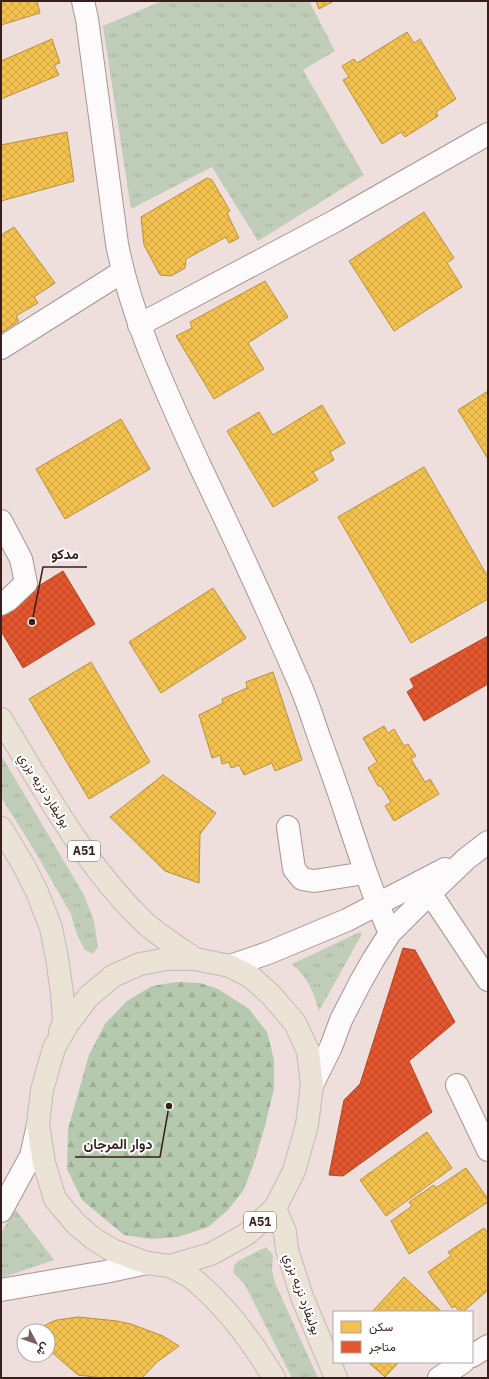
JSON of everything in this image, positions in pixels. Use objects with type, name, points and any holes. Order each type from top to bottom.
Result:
[{"type":"highway","name":"بوليفارد نزيه بزري","points":[[1,718],[76,839],[99,871],[144,922],[158,934],[195,959]]},
{"type":"highway","name":"A51","points":[[1,828],[24,866],[37,892],[51,928],[57,958],[64,1021],[54,1048],[42,1090],[38,1124],[44,1163],[55,1199],[76,1224],[94,1239],[112,1250],[147,1263],[170,1266],[198,1282],[233,1318],[258,1351],[274,1378]]},
{"type":"highway","name":"A51","points":[[54,1048],[66,1025],[88,997],[113,976],[140,964],[167,959],[195,959],[230,966],[251,977],[271,995],[295,1023],[308,1051],[312,1085],[307,1125],[294,1171],[275,1208],[247,1234],[211,1254],[170,1266]]},
{"type":"highway","name":"بوليفارد نزيه بزري","points":[[275,1208],[285,1232],[287,1250],[302,1297],[336,1378]]},
{"type":"street","points":[[83,1],[88,19],[112,213],[122,272],[139,325],[176,413],[262,598],[298,680],[331,769],[365,873],[377,905],[390,933]]},
{"type":"street","points":[[139,325],[335,221],[488,134]]},
{"type":"street","points":[[1,348],[122,272]]},
{"type":"street","points":[[1,521],[20,559],[26,583],[8,600],[1,604]]},
{"type":"street","points":[[288,827],[294,869],[302,879],[314,881],[365,873]]},
{"type":"street","points":[[312,1085],[331,1047],[341,1020],[373,960],[390,933],[466,859],[488,842]]},
{"type":"street","points":[[230,966],[268,953],[314,934],[377,905],[466,859]]},
{"type":"street","points":[[430,893],[488,980]]},
{"type":"street","points":[[457,1085],[488,1150]]},
{"type":"street","points":[[1,1211],[31,1156],[38,1124]]},
{"type":"street","points":[[1,1290],[105,1272],[147,1263]]},
{"type":"street","points":[[473,1355],[488,1346]]},
{"type":"street","points":[[439,1378],[462,1363]]},
{"type":"green space","points":[[162,1],[309,1],[335,51],[303,70],[364,175],[258,241],[212,167],[131,209],[103,26]]},
{"type":"green space","points":[[1,755],[84,895],[94,921],[98,947],[93,954],[85,950],[77,935],[71,914],[33,848],[1,797]]},
{"type":"green space","points":[[360,932],[362,934],[319,1011],[309,985],[298,969],[292,964]]},
{"type":"green space","points":[[177,982],[200,983],[218,989],[249,1009],[267,1032],[274,1060],[274,1089],[253,1166],[243,1191],[227,1211],[208,1227],[178,1237],[151,1239],[124,1235],[82,1200],[67,1169],[68,1129],[89,1055],[105,1024],[127,1001],[152,986]]},
{"type":"green space","points":[[15,1209],[54,1260],[1,1278],[1,1233]]},
{"type":"green space","points":[[266,1247],[273,1255],[272,1270],[275,1283],[318,1378],[292,1378],[245,1285],[233,1272],[234,1266],[238,1261]]},
{"type":"building: سكن","points":[[1,1],[37,1],[40,13],[1,25]]},
{"type":"building: سكن","points":[[316,1],[334,1],[319,9]]},
{"type":"building: سكن","points":[[407,32],[414,43],[420,39],[456,99],[436,112],[438,116],[405,137],[401,132],[382,144],[343,80],[349,77],[342,66],[354,59],[357,63]]},
{"type":"building: سكن","points":[[52,39],[60,63],[54,65],[59,75],[1,99],[1,61]]},
{"type":"building: سكن","points":[[67,132],[74,181],[1,201],[1,145]]},
{"type":"building: سكن","points":[[207,178],[212,180],[230,211],[227,213],[239,238],[229,243],[226,237],[186,259],[185,268],[171,276],[160,275],[144,245],[141,217]]},
{"type":"building: سكن","points":[[424,212],[454,258],[447,263],[462,287],[394,331],[349,261]]},
{"type":"building: سكن","points":[[14,227],[55,283],[34,297],[38,303],[16,316],[19,321],[1,333],[1,235]]},
{"type":"building: سكن","points":[[265,281],[288,317],[248,343],[264,369],[214,399],[176,336],[192,328],[190,322]]},
{"type":"building: سكن","points":[[488,391],[488,459],[458,410]]},
{"type":"building: سكن","points":[[322,405],[345,443],[330,452],[334,460],[313,472],[318,480],[273,507],[227,431],[259,412],[273,435]]},
{"type":"building: سكن","points":[[121,419],[150,469],[65,519],[36,469]]},
{"type":"building: سكن","points":[[424,467],[488,577],[488,599],[411,643],[338,517]]},
{"type":"building: سكن","points":[[213,588],[246,638],[161,693],[129,642]]},
{"type":"building: سكن","points":[[91,662],[150,762],[89,799],[29,699]]},
{"type":"building: سكن","points":[[273,672],[302,760],[275,771],[272,763],[244,775],[239,765],[231,768],[229,762],[222,764],[220,755],[212,758],[199,715],[223,703],[222,699],[247,688],[246,682]]},
{"type":"building: سكن","points":[[384,726],[388,733],[394,729],[404,746],[408,744],[416,756],[411,759],[425,782],[430,779],[439,794],[394,821],[385,806],[391,802],[381,786],[378,786],[368,768],[377,762],[363,738]]},
{"type":"building: سكن","points":[[163,775],[216,813],[200,834],[199,883],[165,871],[110,817]]},
{"type":"building: سكن","points":[[427,1132],[452,1168],[386,1216],[360,1180]]},
{"type":"building: سكن","points":[[466,1168],[488,1199],[488,1202],[409,1254],[391,1221],[412,1206],[409,1202],[434,1185],[436,1188]]},
{"type":"building: سكن","points":[[484,1228],[488,1233],[488,1290],[464,1311],[459,1311],[455,1306],[452,1308],[428,1272],[451,1256],[448,1252]]},
{"type":"building: سكن","points":[[404,1277],[441,1311],[373,1311]]},
{"type":"building: سكن","points":[[78,1317],[117,1321],[131,1324],[163,1336],[179,1346],[157,1362],[142,1378],[103,1378],[78,1375],[56,1356],[56,1323],[49,1323],[57,1320]]},
{"type":"building: سكن","points":[[369,1363],[398,1363],[385,1377]]},
{"type":"building: متاجر","points":[[63,571],[95,624],[23,668],[1,631],[1,609]]},
{"type":"building: متاجر","points":[[488,636],[488,684],[424,721],[407,692],[414,687],[410,679]]},
{"type":"building: متاجر","points":[[403,948],[415,950],[455,1022],[409,1061],[432,1112],[343,1176],[329,1175],[344,1100],[360,1084]]},
{"type":"place","name":"مدكو","points":[[32,622]]},
{"type":"place","name":"دوار المرجان","points":[[169,1106]]}]
